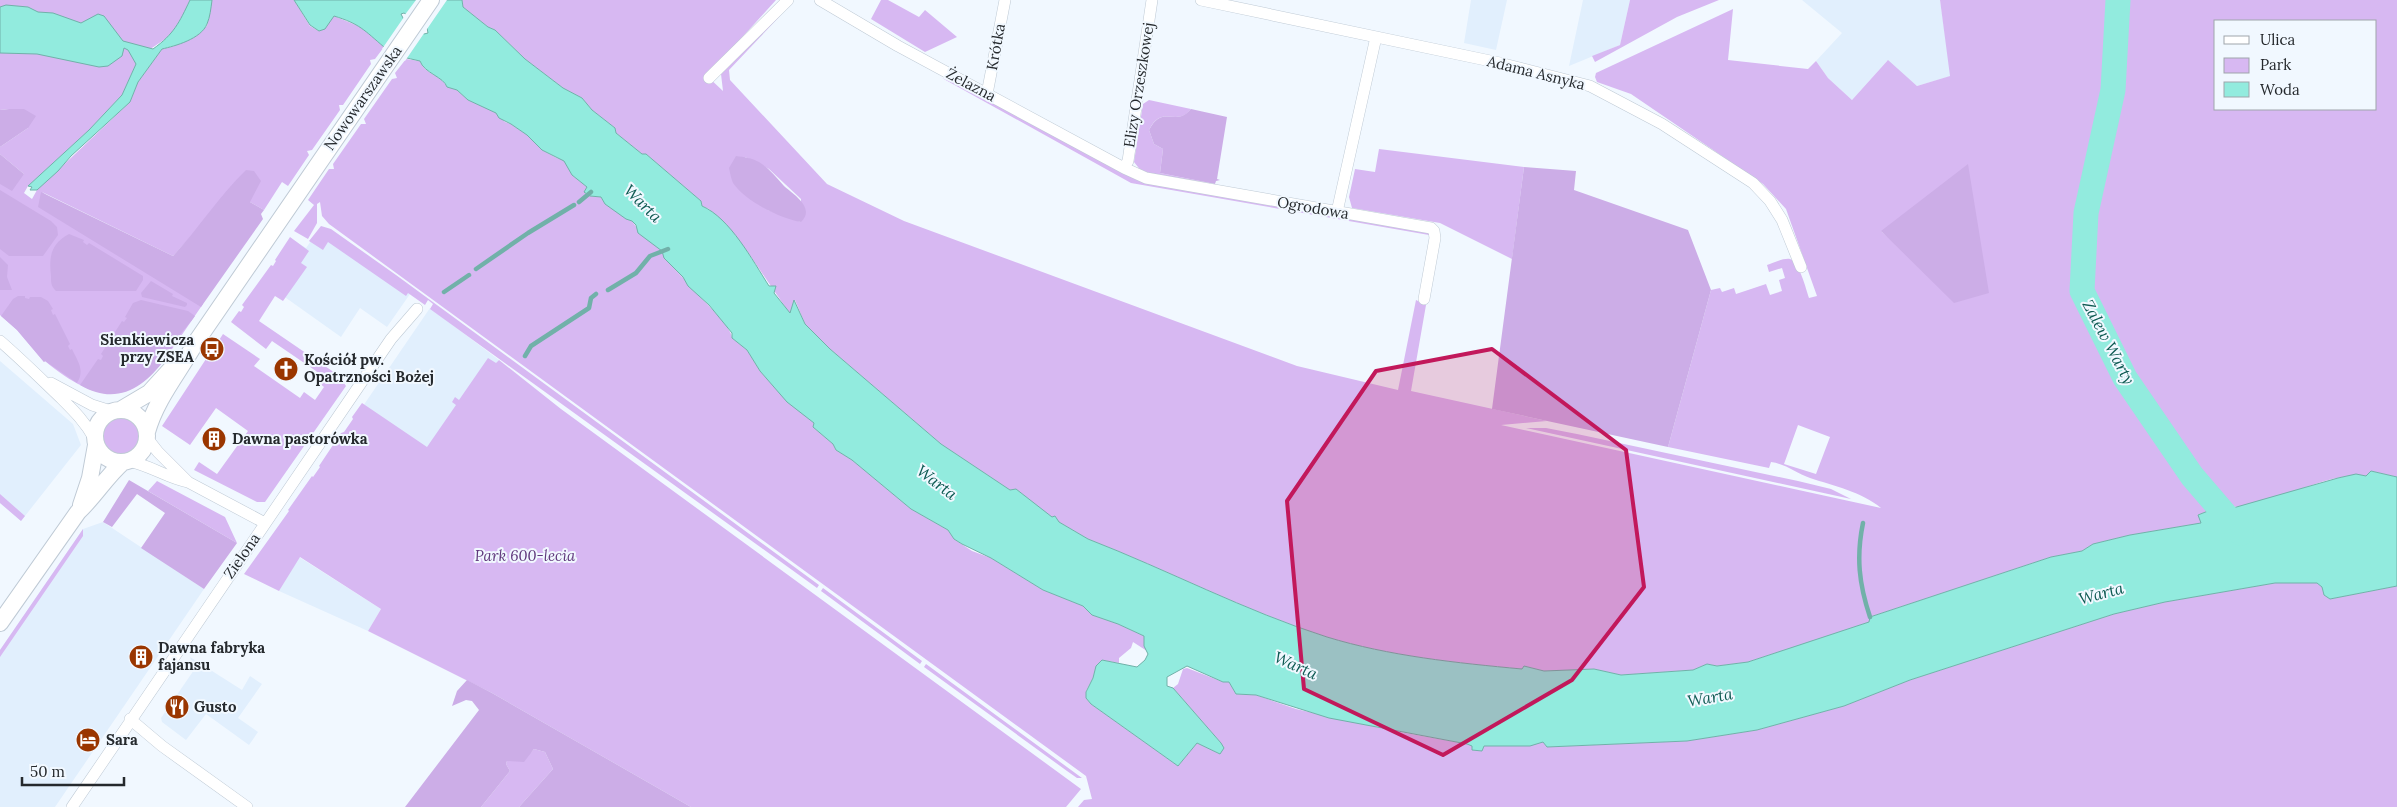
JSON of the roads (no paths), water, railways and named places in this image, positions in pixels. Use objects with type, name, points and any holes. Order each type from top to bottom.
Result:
[{"type":"street","name":"Nowowarszawska","points":[[196,342],[431,0]]},
{"type":"street","points":[[709,78],[788,0]]},
{"type":"street","name":"Żelazna","points":[[820,0],[868,30],[1124,168]]},
{"type":"street","name":"Krótka","points":[[987,94],[1005,0]]},
{"type":"street","name":"Elizy Orzeszkowej","points":[[1124,168],[1128,160],[1152,0]]},
{"type":"street","name":"Adama Asnyka","points":[[1201,0],[1573,80],[1608,94],[1662,124],[1752,183],[1770,201],[1782,220],[1801,267]]},
{"type":"street","points":[[1337,212],[1376,37]]},
{"type":"street","name":"Ogrodowa","points":[[1124,168],[1155,180],[1434,230],[1435,238],[1424,299]]},
{"type":"street","name":"Zielona","points":[[72,807],[130,719],[391,339],[417,308]]},
{"type":"street","points":[[0,341],[43,379],[84,420],[95,442],[110,460],[148,466],[174,479],[188,482],[265,523]]},
{"type":"street","points":[[78,512],[90,478],[98,421],[149,393],[196,342]]},
{"type":"street","points":[[0,623],[78,512],[92,499],[113,470],[139,455],[159,402],[196,342]]},
{"type":"street","points":[[43,379],[92,405],[139,416],[147,435],[158,452],[188,482]]},
{"type":"street","points":[[130,719],[162,746],[247,807]]},
{"type":"water","points":[[190,0],[212,0],[209,18],[204,29],[194,38],[162,49],[138,82],[130,102],[37,190],[30,190],[32,187],[28,186],[89,130],[122,95],[136,64],[128,50],[124,48],[122,56],[108,66],[99,67],[37,54],[0,53],[0,7],[6,5],[28,7],[38,12],[53,13],[81,23],[98,14],[104,16],[123,41],[153,49],[175,28]]},
{"type":"water","name":"Warta","points":[[294,0],[462,0],[463,7],[488,27],[495,30],[525,59],[563,88],[582,98],[592,110],[615,128],[616,133],[642,154],[646,154],[701,201],[702,206],[722,220],[740,241],[769,286],[776,286],[774,293],[790,313],[794,300],[805,324],[830,349],[941,444],[1010,490],[1016,489],[1052,517],[1055,516],[1059,522],[1088,539],[1296,627],[1351,644],[1423,658],[1473,664],[1522,669],[1524,666],[1544,671],[1594,669],[1621,675],[1693,670],[1707,664],[1717,666],[1748,662],[1869,622],[1870,617],[2051,557],[2082,551],[2093,544],[2130,535],[2201,523],[2198,515],[2223,505],[2233,508],[2338,478],[2356,474],[2366,476],[2371,471],[2397,477],[2397,586],[2330,599],[2324,595],[2322,587],[2317,583],[2275,583],[2165,602],[2114,614],[1910,680],[1844,706],[1757,730],[1687,741],[1547,747],[1543,742],[1530,746],[1484,746],[1482,751],[1472,750],[1472,746],[1467,744],[1329,718],[1256,695],[1236,694],[1229,682],[1223,682],[1187,666],[1167,677],[1167,686],[1173,688],[1224,748],[1220,754],[1197,743],[1178,766],[1091,704],[1086,698],[1086,692],[1093,678],[1096,666],[1102,660],[1137,667],[1145,660],[1148,654],[1144,646],[1144,636],[1092,615],[1083,606],[1043,590],[991,558],[962,544],[954,539],[948,530],[911,509],[852,460],[836,450],[833,444],[813,427],[814,423],[787,402],[760,371],[747,350],[732,338],[732,333],[709,305],[688,286],[683,277],[664,258],[662,251],[638,233],[636,225],[632,221],[626,219],[605,204],[601,197],[590,196],[584,192],[587,187],[572,175],[564,161],[542,150],[527,135],[499,118],[496,113],[468,100],[457,90],[447,87],[442,80],[425,69],[420,61],[392,53],[356,25],[334,16],[325,29],[319,31],[310,25]],"holes":[[[404,13],[427,28],[428,33],[424,34],[404,20],[401,14]]]},
{"type":"waterway","name":"Zalew Warty","points":[[2118,0],[2113,90],[2086,213],[2082,291],[2125,378],[2192,476],[2241,533]]},
{"type":"waterway","points":[[579,202],[591,192]]},
{"type":"waterway","points":[[476,269],[528,233],[574,205]]},
{"type":"waterway","points":[[608,290],[636,273],[650,256],[668,249]]},
{"type":"waterway","points":[[444,292],[469,275]]},
{"type":"waterway","points":[[525,356],[531,346],[589,308],[591,298],[596,294]]},
{"type":"waterway","points":[[1863,523],[1859,559],[1863,593],[1870,617]]},
{"type":"place","name":"Sienkiewicza przy ZSEA","points":[[212,349]]},
{"type":"place","name":"Kościół pw. Opatrzności Bożej","points":[[286,369]]},
{"type":"place","name":"Dawna pastorówka","points":[[214,439]]},
{"type":"place","name":"Dawna fabryka fajansu","points":[[141,657]]},
{"type":"place","name":"Gusto","points":[[177,707]]},
{"type":"place","name":"Sara","points":[[88,740]]},
{"type":"park label","name":"Park 600-lecia","points":[[525,556]]}]
